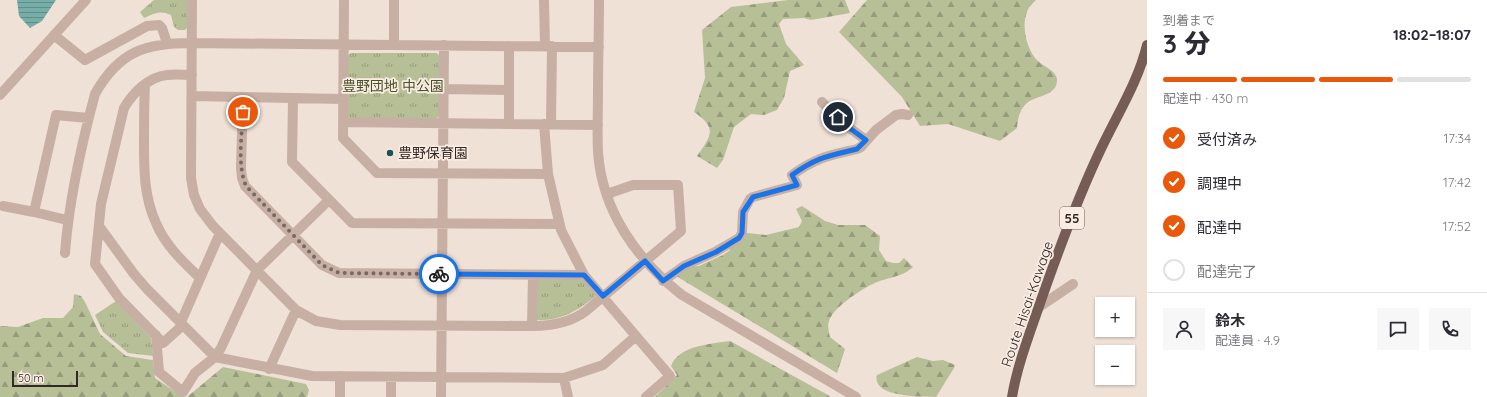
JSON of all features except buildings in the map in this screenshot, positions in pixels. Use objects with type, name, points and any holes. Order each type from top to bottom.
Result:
[{"type":"main road","name":"Route Hisai-Kawage","points":[[1012,397],[1021,360],[1039,307],[1086,180],[1136,78],[1147,45]]},
{"type":"street","points":[[0,95],[86,0]]},
{"type":"street","points":[[192,0],[191,178],[194,195],[200,209],[220,233],[296,310],[316,321],[340,325],[547,326],[571,320],[581,315],[681,230],[678,185],[633,185],[607,194]]},
{"type":"street","points":[[344,0],[343,138],[377,173],[548,174]]},
{"type":"street","points":[[394,0],[394,46]]},
{"type":"street","points":[[544,0],[548,46],[548,174],[559,224],[584,275],[670,376],[646,397]]},
{"type":"street","points":[[599,0],[598,125],[600,165],[607,194],[620,226],[645,261],[663,281],[682,295],[856,397]]},
{"type":"street","points":[[54,35],[85,60],[147,26],[159,25],[162,28],[167,43]]},
{"type":"street","points":[[64,253],[67,220],[77,166],[95,94],[117,64],[127,57],[148,47],[167,43],[191,43],[599,47]]},
{"type":"street","points":[[441,397],[444,45]]},
{"type":"street","points":[[509,46],[509,124]]},
{"type":"street","points":[[192,75],[167,75],[157,77],[144,84],[130,98],[124,108],[101,204],[95,264],[119,298],[163,343],[182,324],[220,233]]},
{"type":"street","points":[[144,84],[144,182],[150,210],[156,225],[167,242],[180,259],[200,278]]},
{"type":"street","points":[[443,89],[508,90]]},
{"type":"street","points":[[192,96],[343,99]]},
{"type":"street","points":[[243,98],[242,178],[246,186],[294,234],[322,265],[339,273],[584,275]]},
{"type":"street","points":[[293,99],[292,162],[352,223],[559,224]]},
{"type":"street","points":[[822,102],[844,124],[866,140]]},
{"type":"street","points":[[34,212],[56,115],[88,118]]},
{"type":"street","points":[[663,281],[684,266],[716,252],[739,238],[742,233],[743,212],[753,197],[797,185],[792,175],[807,164],[826,156],[857,149],[876,130],[896,115],[908,115]]},
{"type":"street","points":[[343,122],[598,125]]},
{"type":"street","points":[[156,335],[159,372],[183,392],[195,373],[215,357],[221,348],[258,270],[329,200]]},
{"type":"street","points":[[3,206],[67,220]]},
{"type":"street","points":[[99,226],[143,284],[215,357],[312,376],[564,378],[602,365],[636,336]]},
{"type":"street","points":[[532,326],[533,275]]},
{"type":"street","points":[[1039,307],[1073,284]]},
{"type":"street","points":[[270,368],[296,310]]},
{"type":"street","points":[[340,376],[340,397]]},
{"type":"street","points":[[391,377],[391,397]]},
{"type":"street","points":[[564,378],[568,397]]},
{"type":"green space","points":[[154,0],[188,0],[188,26],[185,30],[178,30],[174,27],[171,15],[167,13],[158,13],[144,18],[140,12]]},
{"type":"green space","points":[[788,0],[845,0],[850,13],[811,20],[804,18],[783,19],[779,24],[786,44],[804,65],[790,71],[784,98],[777,110],[764,115],[751,114],[734,127],[723,160],[717,168],[697,156],[709,138],[710,132],[707,123],[694,112],[705,78],[702,30],[731,7]]},
{"type":"green space","points":[[867,0],[1036,0],[1028,9],[1025,18],[1026,38],[1034,57],[1055,74],[1057,80],[1056,85],[1050,92],[1031,100],[1024,106],[1018,118],[1017,128],[1000,141],[948,124],[920,126],[902,97],[839,32]]},
{"type":"green space","name":"豊野団地 中公園","points":[[351,53],[437,53],[440,57],[439,116],[436,119],[351,119],[346,115],[348,55]]},
{"type":"green space","points":[[802,206],[825,221],[838,225],[865,225],[880,236],[879,250],[886,261],[899,263],[904,258],[913,267],[909,271],[861,290],[841,305],[831,316],[828,325],[830,337],[845,349],[837,373],[676,276],[685,267],[699,266],[723,255],[729,251],[735,239],[747,233],[766,235],[799,227],[802,221],[796,209]]},
{"type":"green space","points":[[583,278],[594,291],[595,297],[574,311],[560,317],[535,320],[535,279]]},
{"type":"green space","points":[[74,294],[81,296],[85,302],[100,334],[126,356],[153,360],[155,378],[183,397],[0,397],[0,326],[18,327],[43,318],[63,318],[73,307]]},
{"type":"green space","points":[[116,301],[151,338],[153,356],[128,353],[103,332],[95,315]]},
{"type":"green space","points":[[730,341],[830,397],[655,397],[677,375],[671,366],[675,359],[681,354],[696,347]]},
{"type":"green space","points":[[917,357],[933,361],[943,360],[955,365],[936,397],[908,396],[889,392],[881,388],[877,382],[877,375]]},
{"type":"green space","points":[[223,367],[306,384],[309,390],[307,397],[187,397]]},
{"type":"water","points":[[17,0],[56,0],[42,21],[30,28],[19,16]]},
{"type":"way so far","points":[[243,112],[241,168],[242,178],[246,186],[294,234],[322,265],[339,273],[439,274]]},
{"type":"place","name":"豊野保育園","points":[[390,153]]},
{"type":"route","points":[[439,274],[584,275],[603,296],[645,261],[663,281],[684,266],[694,261],[703,259],[736,241],[742,233],[743,212],[753,197],[797,185],[792,175],[807,164],[831,154],[847,152],[861,147],[866,140],[844,124],[838,117]]}]
